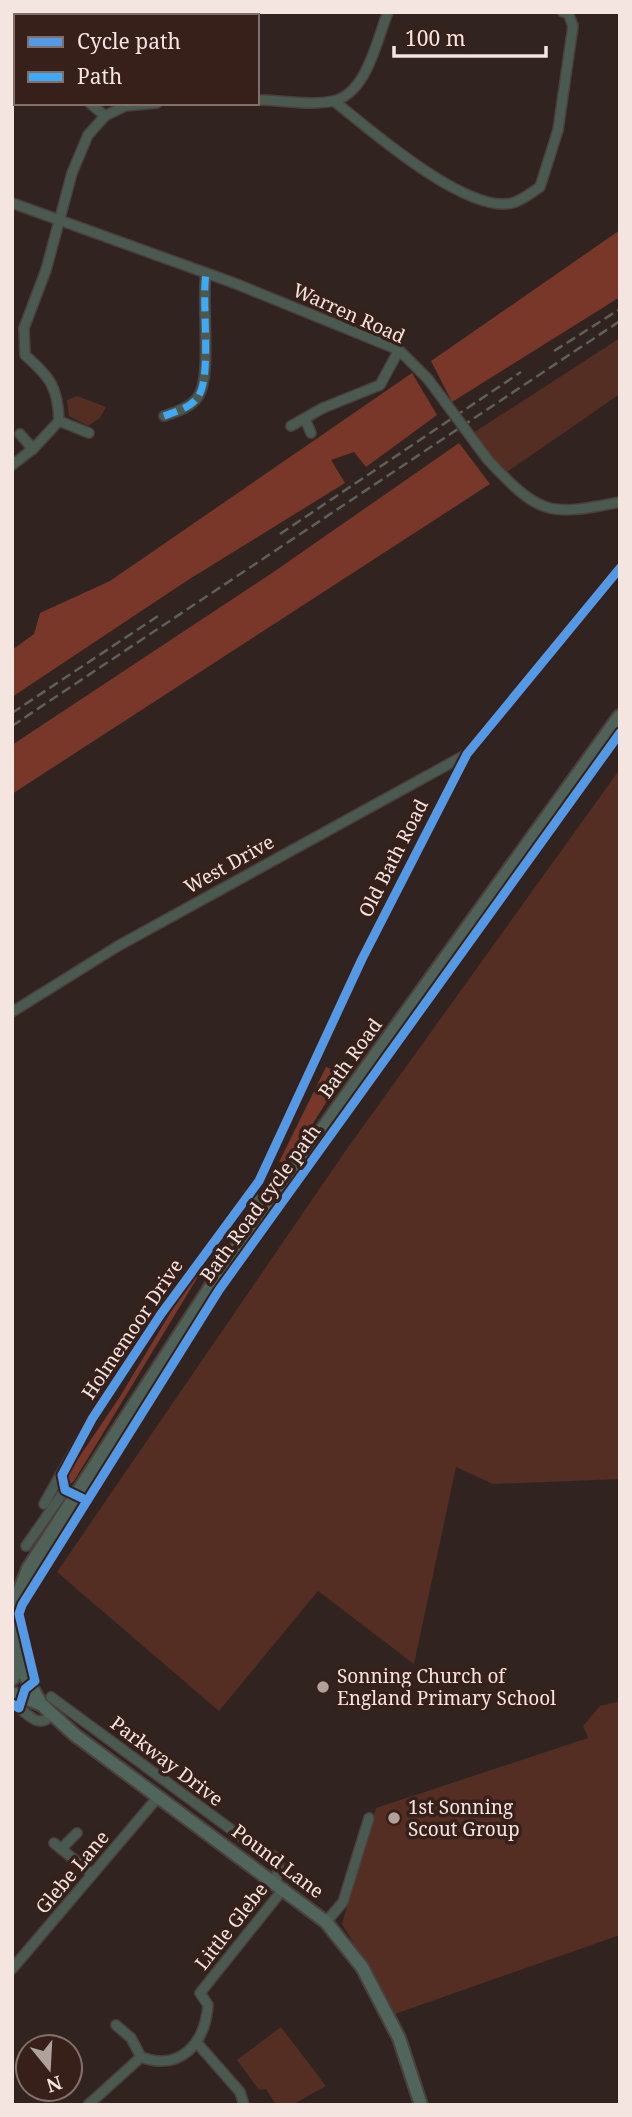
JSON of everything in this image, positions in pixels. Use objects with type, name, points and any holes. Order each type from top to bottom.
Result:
[{"type":"main road","name":"Bath Road","points":[[12,1613],[29,1569],[265,1208],[620,717]]},
{"type":"main road","name":"Bath Road","points":[[12,1583],[29,1569]]},
{"type":"main road","points":[[12,1626],[18,1663],[12,1678]]},
{"type":"street","points":[[259,100],[334,101],[351,90],[365,72],[388,12]]},
{"type":"street","points":[[334,101],[405,158],[475,199],[511,204],[540,187],[558,130],[573,26],[566,13]]},
{"type":"street","points":[[92,105],[105,116]]},
{"type":"street","points":[[12,465],[33,449],[59,421],[58,395],[44,372],[25,355],[24,328],[46,270],[59,220],[88,135],[105,116],[125,106],[136,105]]},
{"type":"street","name":"Warren Road","points":[[12,203],[234,283],[399,350],[428,379],[488,460],[530,502],[549,511],[620,502]]},
{"type":"street","points":[[164,416],[186,407],[199,397],[205,371],[202,294],[206,274]]},
{"type":"street","points":[[290,426],[380,385],[399,350]]},
{"type":"street","points":[[305,419],[312,433]]},
{"type":"street","points":[[59,421],[89,433]]},
{"type":"street","points":[[20,434],[33,449]]},
{"type":"street","name":"Old Bath Road","points":[[248,1194],[259,1181],[279,1144],[362,959],[467,754],[620,568]]},
{"type":"street","name":"West Drive","points":[[12,1012],[118,946],[467,754]]},
{"type":"street","points":[[248,1194],[265,1208]]},
{"type":"street","name":"Holmemoor Drive","points":[[44,1504],[93,1419],[161,1314],[248,1194]]},
{"type":"street","name":"Holmemoor Drive","points":[[26,1546],[65,1490],[62,1475]]},
{"type":"street","name":"Pound Lane","points":[[18,1663],[46,1701],[52,1715],[75,1735],[280,1885],[326,1922],[362,1966],[399,2038],[422,2105]]},
{"type":"street","name":"Pound Lane","points":[[12,1693],[46,1701]]},
{"type":"street","name":"Parkway Drive","points":[[46,1701],[86,1722],[251,1844],[279,1859],[280,1885]]},
{"type":"street","points":[[12,1704],[37,1722],[44,1722],[52,1715]]},
{"type":"street","name":"Parkway Drive","points":[[75,1735],[86,1722]]},
{"type":"street","name":"Glebe Lane","points":[[12,1969],[158,1797]]},
{"type":"street","points":[[326,1922],[343,1902],[369,1818]]},
{"type":"street","points":[[77,1833],[58,1846],[92,1874]]},
{"type":"street","name":"Little Glebe","points":[[198,2044],[206,2024],[208,2005],[200,1993],[280,1885]]},
{"type":"street","points":[[116,2025],[131,2038],[141,2057],[152,2061],[172,2060],[198,2044],[240,2092],[244,2105]]},
{"type":"street","points":[[88,2105],[141,2057]]},
{"type":"shaded area","points":[[620,230],[620,297],[452,402],[431,361]]},
{"type":"shaded area","points":[[620,338],[620,394],[504,474],[473,433]]},
{"type":"shaded area","points":[[412,373],[437,415],[366,467],[354,452],[331,460],[345,483],[188,580],[12,697],[12,650],[34,634],[40,613],[110,581]]},
{"type":"shaded area","points":[[77,396],[106,407],[100,418],[88,426],[69,416],[67,400]]},
{"type":"shaded area","points":[[459,443],[490,484],[12,794],[12,745],[272,573]]},
{"type":"shaded area","points":[[620,769],[620,1479],[493,1484],[456,1467],[414,1664],[318,1591],[219,1711],[57,1572],[344,1153]]},
{"type":"shaded area","points":[[326,1067],[344,1074],[288,1163],[279,1162]]},
{"type":"shaded area","points":[[239,1209],[74,1481],[51,1499],[121,1395],[232,1210]]},
{"type":"shaded area","points":[[620,1701],[620,1935],[395,2014],[342,1924],[376,1808],[588,1738],[583,1726],[600,1706]]},
{"type":"shaded area","points":[[281,2027],[326,2086],[292,2105],[276,2105],[266,2089],[259,2090],[237,2060]]},
{"type":"railway","points":[[554,351],[620,309]]},
{"type":"railway","points":[[12,726],[620,321]]},
{"type":"railway","points":[[280,534],[521,372]]},
{"type":"railway","points":[[12,713],[161,614]]},
{"type":"marked path","points":[[164,416],[190,404],[202,388],[206,358],[206,274]]},
{"type":"cycle path","name":"Bath Road cycle path","points":[[86,1500],[65,1490],[62,1475],[92,1419],[161,1314],[259,1181],[362,959],[467,754],[620,568]]},
{"type":"cycle path","name":"Bath Road cycle path","points":[[12,1704],[19,1708],[25,1689],[35,1681],[19,1614],[22,1605],[219,1290],[620,733]]},
{"type":"place","name":"Sonning Church of England Primary School","points":[[323,1687]]},
{"type":"place","name":"1st Sonning Scout Group","points":[[394,1818]]}]
